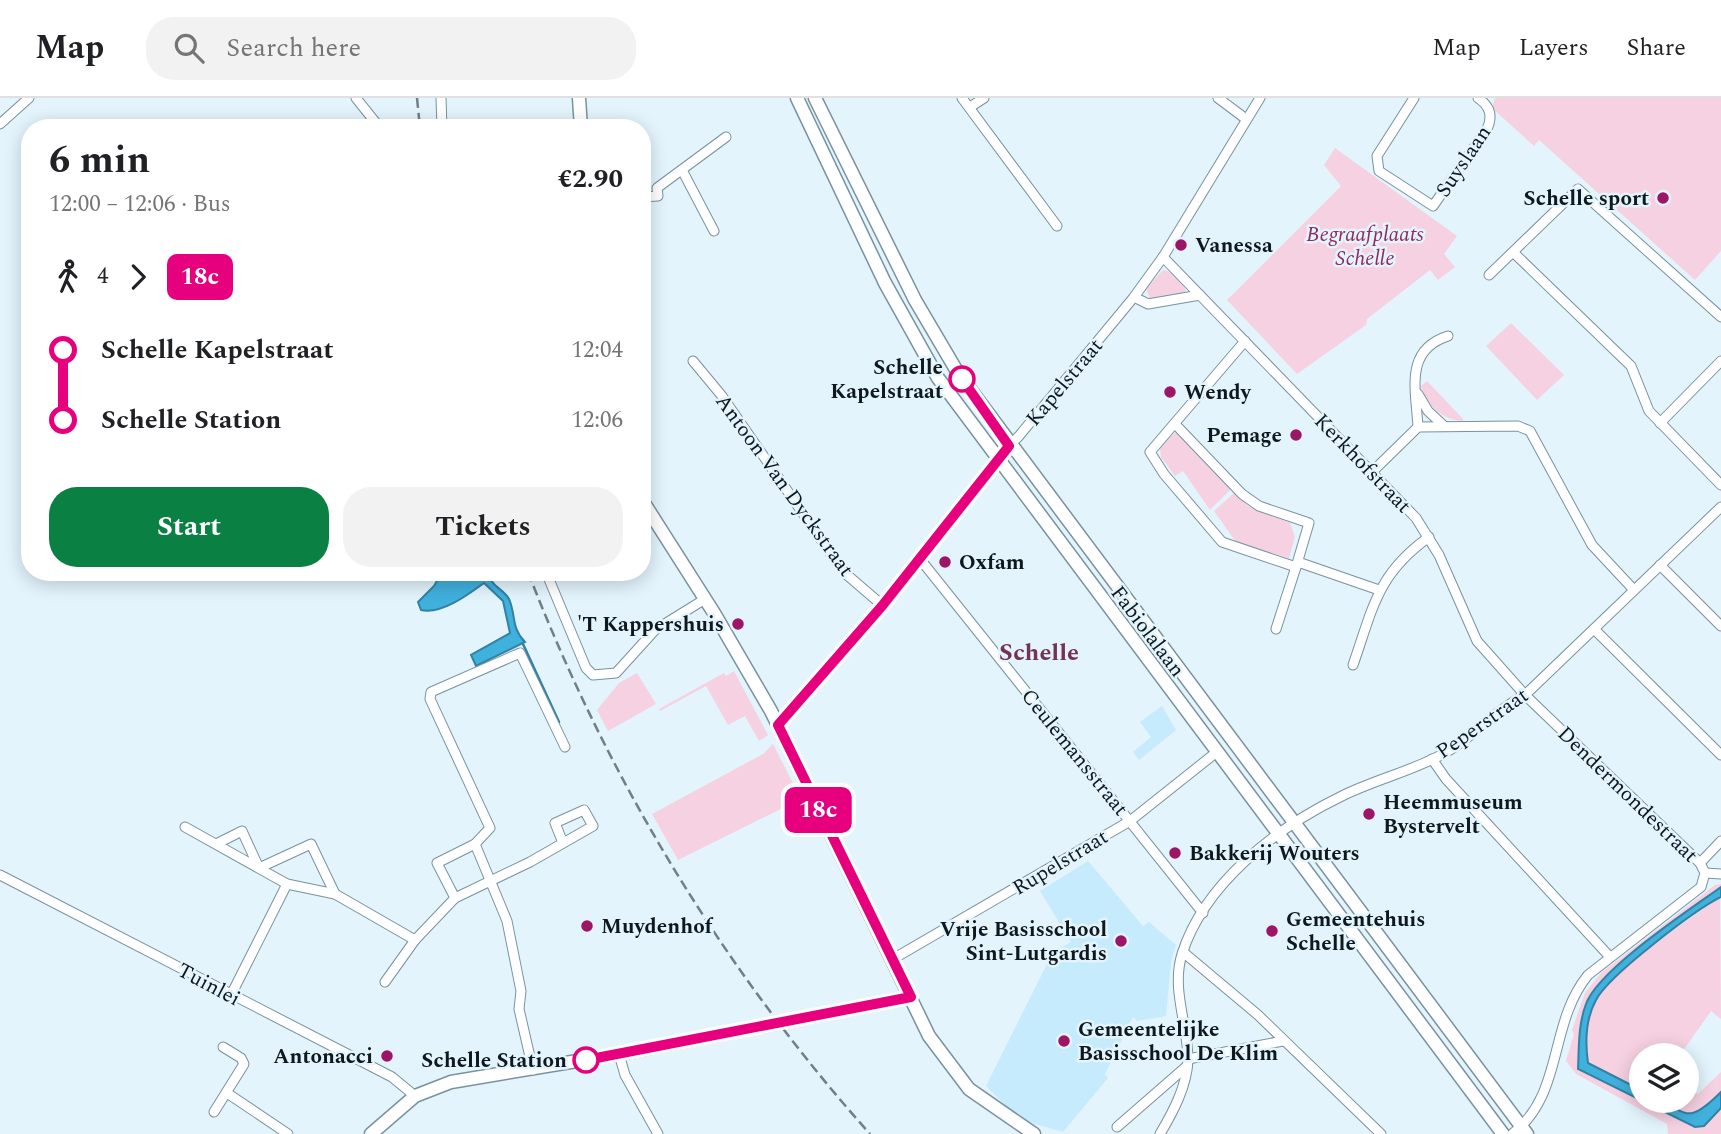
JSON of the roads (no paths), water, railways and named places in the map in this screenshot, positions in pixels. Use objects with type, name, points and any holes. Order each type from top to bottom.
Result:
[{"type":"main road","points":[[579,98],[580,119]]},
{"type":"main road","name":"Fabiolalaan","points":[[797,98],[913,338],[996,459],[1218,751],[1503,1134]]},
{"type":"main road","name":"Fabiolalaan","points":[[816,98],[929,326],[954,368],[1009,446],[1294,822],[1520,1132]]},
{"type":"main road","points":[[651,514],[705,598],[778,725],[929,1036],[969,1089],[1034,1134]]},
{"type":"main road","points":[[371,1134],[415,1096],[451,1082],[533,1070],[911,997]]},
{"type":"street","points":[[0,124],[29,98]]},
{"type":"street","points":[[356,98],[373,119]]},
{"type":"street","points":[[441,98],[442,119]]},
{"type":"street","points":[[962,98],[1057,226]]},
{"type":"street","points":[[970,107],[984,98]]},
{"type":"street","points":[[1218,98],[1246,120]]},
{"type":"street","name":"Kapelstraat","points":[[778,725],[882,606],[996,459],[1134,297],[1163,257],[1260,98]]},
{"type":"street","name":"Suyslaan","points":[[1413,98],[1377,156],[1379,171],[1433,206],[1487,129],[1491,119],[1490,111],[1478,98]]},
{"type":"street","points":[[651,196],[658,196],[657,188],[726,137]]},
{"type":"street","points":[[682,170],[715,231]]},
{"type":"street","points":[[1489,275],[1578,190],[1721,317]]},
{"type":"street","points":[[1514,253],[1631,366],[1644,402],[1660,423],[1721,485]]},
{"type":"street","name":"Kerkhofstraat","points":[[1163,257],[1372,472],[1429,537],[1471,630],[1525,695]]},
{"type":"street","points":[[1134,297],[1148,304],[1199,295]]},
{"type":"street","points":[[1418,427],[1416,365],[1421,353],[1436,340],[1448,336]]},
{"type":"street","points":[[1245,341],[1150,452],[1212,533],[1222,542],[1378,590]]},
{"type":"street","name":"Antoon Van Dyckstraat","points":[[692,361],[722,396],[846,574],[882,606]]},
{"type":"street","points":[[1660,423],[1721,361]]},
{"type":"street","points":[[1417,392],[1428,411],[1443,425]]},
{"type":"street","points":[[1175,424],[1242,494],[1259,506],[1308,523],[1276,629]]},
{"type":"street","points":[[1372,472],[1418,427],[1518,426],[1530,431],[1592,545],[1634,590]]},
{"type":"street","name":"Peperstraat","points":[[1160,1134],[1183,1088],[1187,1062],[1179,985],[1183,952],[1203,913],[1235,869],[1294,822],[1341,796],[1432,759],[1475,732],[1511,702],[1525,695],[1721,507]]},
{"type":"street","points":[[1353,665],[1378,590],[1404,556],[1429,537]]},
{"type":"street","name":"Ceulemansstraat","points":[[920,559],[1203,913]]},
{"type":"street","points":[[1660,565],[1721,626]]},
{"type":"street","points":[[551,581],[586,668],[593,675],[615,673],[655,630],[705,598]]},
{"type":"street","points":[[1594,629],[1721,755]]},
{"type":"street","points":[[455,898],[437,863],[475,844],[490,828],[430,695],[520,653],[565,747]]},
{"type":"street","name":"Dendermondestraat","points":[[1520,1132],[1535,1114],[1545,1092],[1574,992],[1610,957],[1695,892],[1704,881],[1705,873],[1700,863],[1525,695]]},
{"type":"street","name":"Rupelstraat","points":[[893,959],[1130,821],[1218,751]]},
{"type":"street","points":[[1432,759],[1446,779],[1610,957]]},
{"type":"street","points":[[184,827],[218,843],[287,884],[335,894],[415,940]]},
{"type":"street","points":[[218,843],[242,831],[259,868]]},
{"type":"street","points":[[1700,863],[1721,841]]},
{"type":"street","points":[[259,868],[311,844],[335,894]]},
{"type":"street","points":[[475,844],[507,921],[521,990],[519,1009],[533,1070]]},
{"type":"street","points":[[385,982],[415,940],[455,898],[563,844]]},
{"type":"street","points":[[1705,873],[1721,874]]},
{"type":"street","name":"Tuinlei","points":[[0,875],[392,1077],[415,1096]]},
{"type":"street","points":[[230,995],[287,884]]},
{"type":"street","points":[[1183,952],[1242,1001],[1381,1134]]},
{"type":"street","points":[[1117,1128],[1187,1062],[1283,1041]]},
{"type":"street","points":[[214,1112],[244,1064],[241,1058],[223,1047]]},
{"type":"street","points":[[619,1054],[625,1074],[658,1134]]},
{"type":"street","points":[[227,1093],[288,1134]]},
{"type":"water","points":[[437,581],[492,581],[509,599],[516,626],[525,642],[476,666],[471,655],[510,633],[503,601],[484,583],[446,607],[421,610],[418,602]]},
{"type":"water","points":[[1721,887],[1721,897],[1673,929],[1634,960],[1604,989],[1590,1015],[1586,1047],[1588,1063],[1629,1084],[1629,1094],[1578,1069],[1580,1028],[1586,1004],[1594,990],[1626,958]]},
{"type":"water","points":[[1721,1092],[1721,1108],[1704,1126],[1695,1127],[1667,1113],[1699,1113],[1699,1110]]},
{"type":"waterway","points":[[523,644],[559,722]]},
{"type":"railway","points":[[417,98],[419,119]]},
{"type":"railway","points":[[532,581],[595,724],[674,869],[766,1006],[816,1071],[870,1134]]},
{"type":"place","name":"Schelle sport","points":[[1663,198]]},
{"type":"place","name":"Vanessa","points":[[1181,245]]},
{"type":"place","name":"Schelle Kapelstraat","points":[[962,379]]},
{"type":"place","name":"Wendy","points":[[1170,392]]},
{"type":"place","name":"Pemage","points":[[1296,435]]},
{"type":"place","name":"Oxfam","points":[[945,562]]},
{"type":"place","name":"'T Kappershuis","points":[[738,624]]},
{"type":"place","name":"Heemmuseum Bystervelt","points":[[1369,814]]},
{"type":"place","name":"Bakkerij Wouters","points":[[1175,853]]},
{"type":"place","name":"Muydenhof","points":[[587,926]]},
{"type":"place","name":"Gemeentehuis Schelle","points":[[1272,931]]},
{"type":"place","name":"Vrije Basisschool Sint-Lutgardis","points":[[1121,941]]},
{"type":"place","name":"Gemeentelijke Basisschool De Klim","points":[[1064,1041]]},
{"type":"place","name":"Antonacci","points":[[387,1056]]},
{"type":"place","name":"Schelle Station","points":[[586,1060]]},
{"type":"district","name":"Schelle","points":[[1039,652]]},
{"type":"park label","name":"Begraafplaats Schelle","points":[[1365,246]]}]
